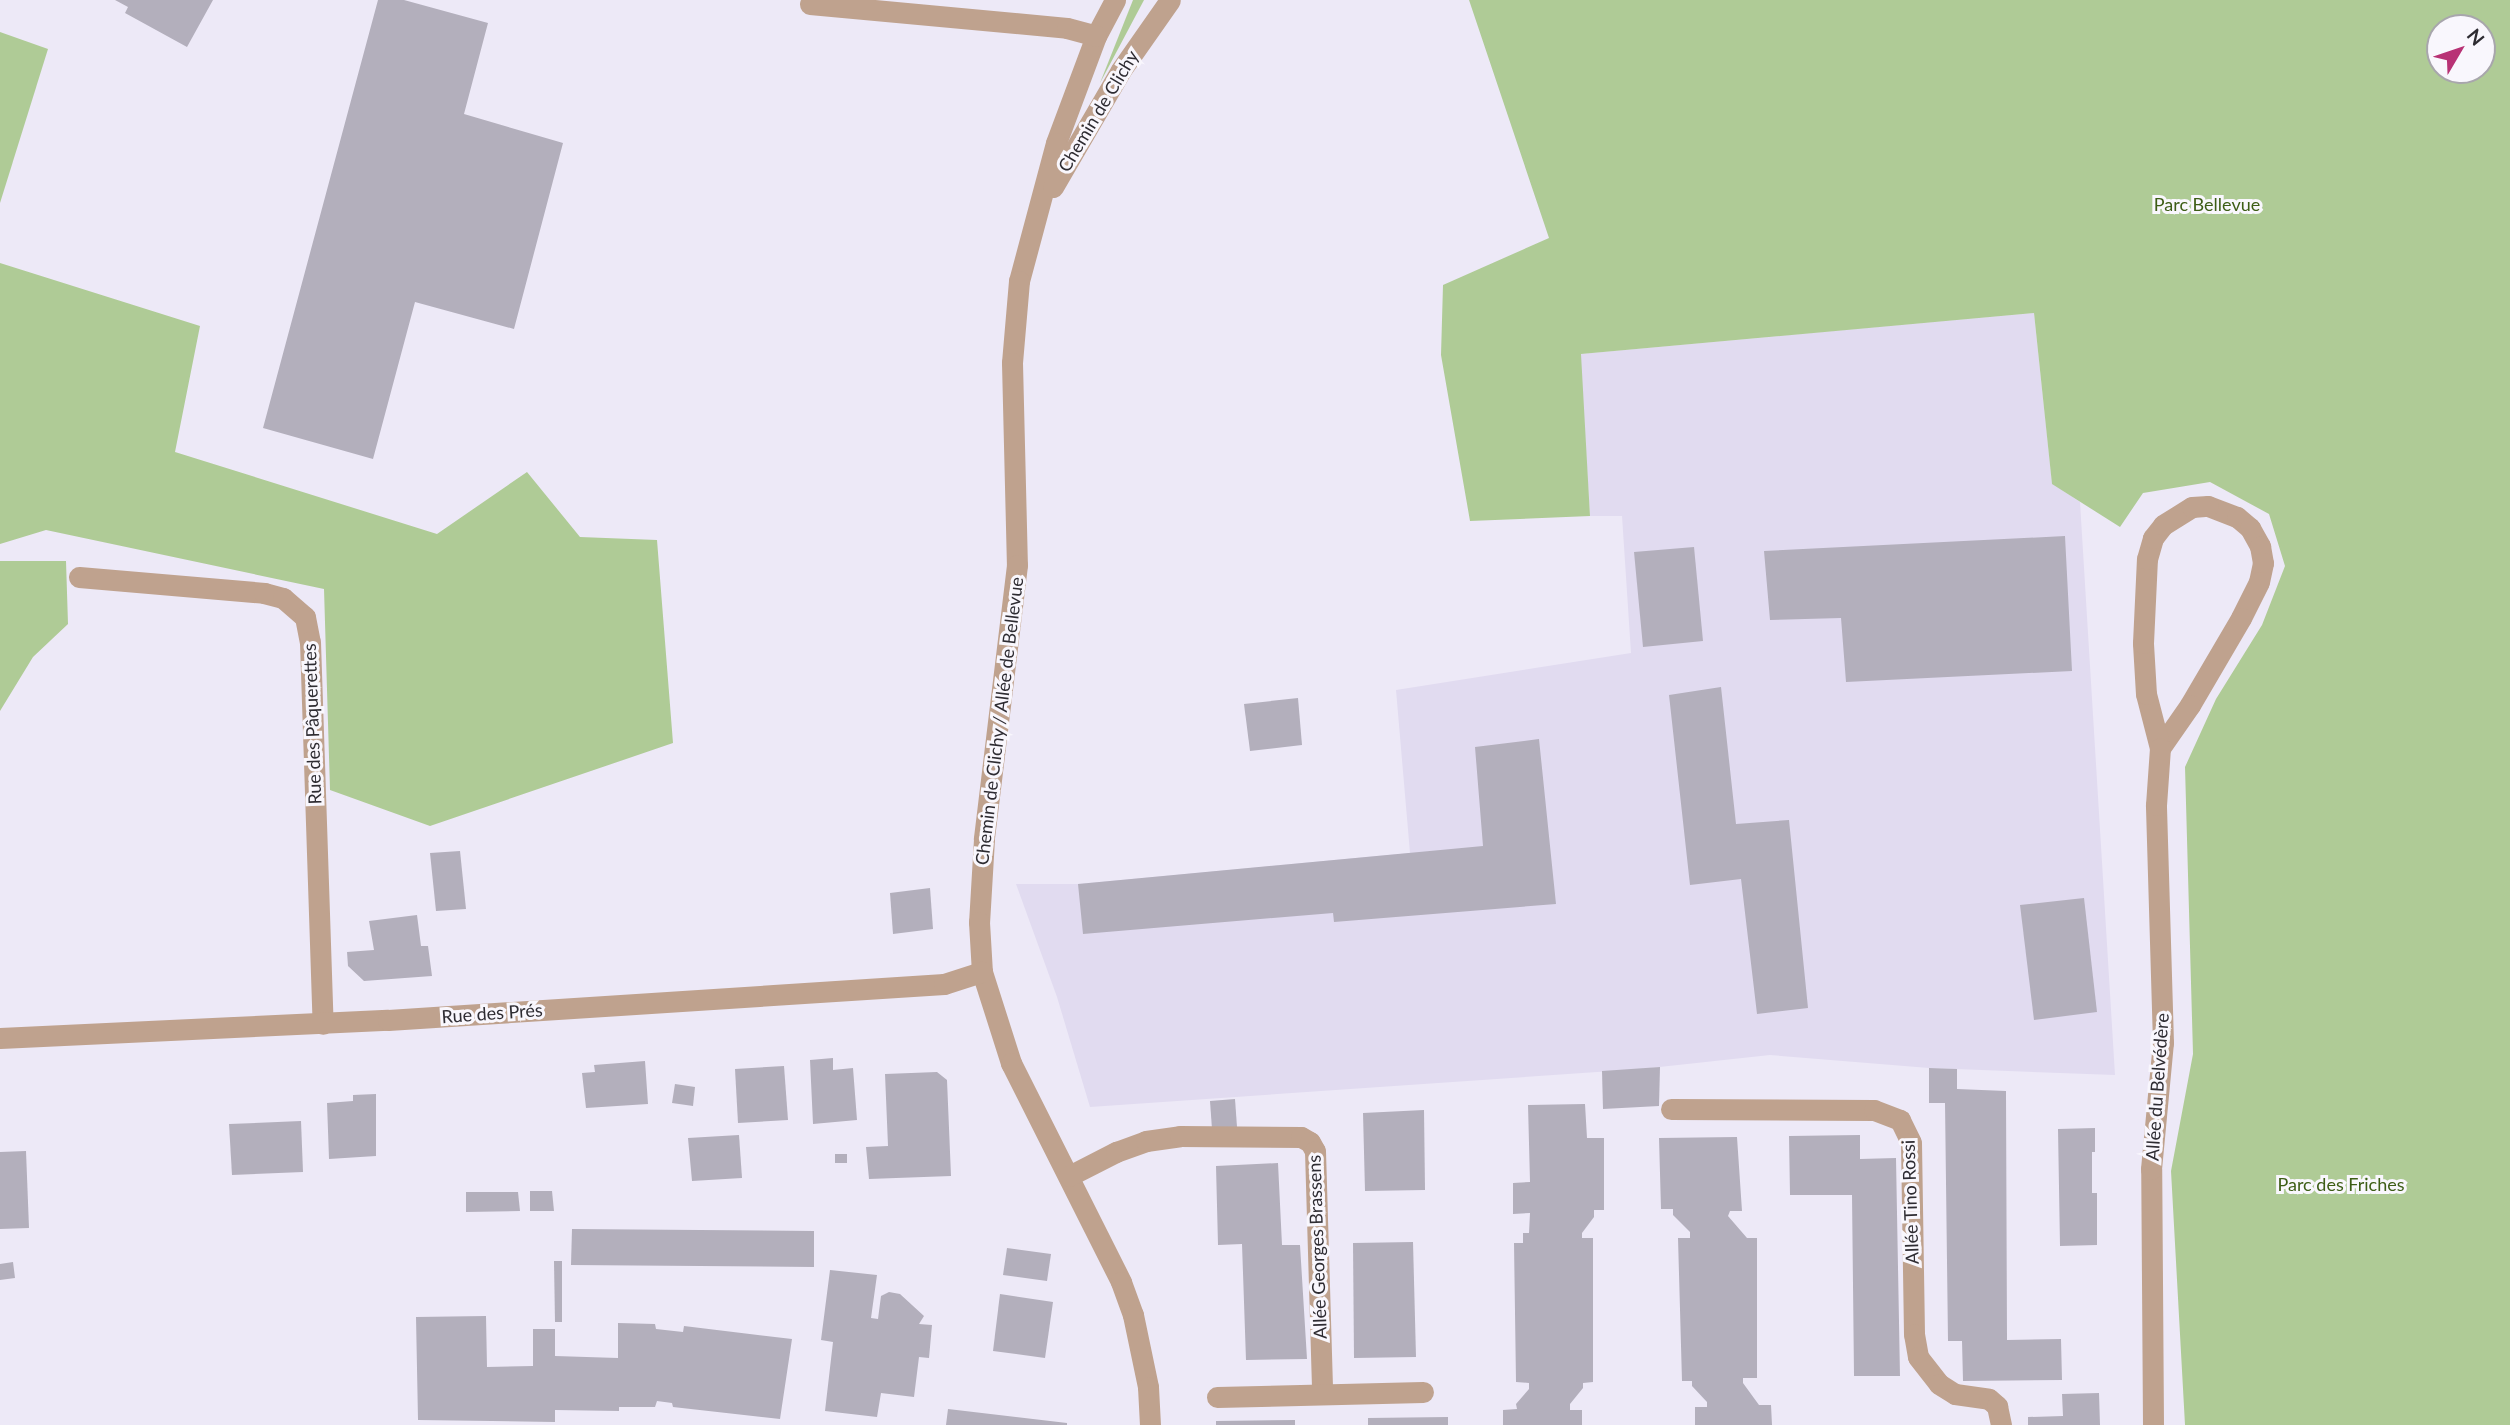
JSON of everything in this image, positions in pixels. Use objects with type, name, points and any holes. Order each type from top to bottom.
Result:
[{"type":"street","name":"Chemin de Clichy / Allée de Bellevue","points":[[1115,0],[1096,36],[1056,143],[1019,281],[1014,321],[1017,565],[984,839],[979,922],[982,972],[1011,1063],[1121,1282],[1133,1315],[1148,1387],[1150,1425]]},
{"type":"street","points":[[1121,70],[1156,0]]},
{"type":"street","name":"Chemin de Clichy","points":[[1033,227],[1068,158],[1121,70],[1170,0]]},
{"type":"street","points":[[810,4],[1067,28],[1096,36]]},
{"type":"street","name":"Allée du Belvédère","points":[[2153,1425],[2151,1169],[2163,1043],[2156,805],[2160,748],[2146,694],[2143,643],[2147,559],[2152,538],[2163,525],[2192,507],[2208,506],[2229,513],[2250,528],[2260,546],[2263,563],[2259,582],[2241,618],[2190,705],[2160,748]]},
{"type":"street","name":"Rue des Pâquerettes","points":[[79,577],[264,593],[283,598],[305,617],[310,642],[323,1024]]},
{"type":"street","name":"Rue des Prés","points":[[0,1038],[323,1024],[944,984],[982,972]]},
{"type":"street","name":"Allée Tino Rossi","points":[[1671,1109],[1874,1110],[1900,1120],[1911,1143],[1914,1334],[1918,1357],[1939,1384],[1955,1394],[1989,1399],[1997,1406],[2001,1425]]},
{"type":"street","name":"Allée Georges Brassens","points":[[1069,1176],[1116,1152],[1146,1141],[1180,1136],[1301,1137],[1310,1142],[1315,1151],[1322,1394]]},
{"type":"street","points":[[1217,1396],[1423,1392]]},
{"type":"shaded area","points":[[2034,313],[2052,483],[2080,502],[2115,1075],[1929,1068],[1770,1055],[1641,1069],[1090,1107],[1057,997],[1016,884],[1078,884],[1410,853],[1396,690],[1631,653],[1622,516],[1590,516],[1580,354]]},
{"type":"green space","points":[[1133,0],[1144,0],[1100,83]]},
{"type":"green space","points":[[1469,0],[2510,0],[2510,1425],[2185,1425],[2171,1171],[2193,1054],[2185,767],[2216,699],[2262,625],[2285,566],[2269,514],[2210,482],[2143,493],[2120,527],[2052,484],[2034,313],[1581,354],[1590,516],[1470,521],[1441,355],[1443,285],[1549,238]]},
{"type":"green space","points":[[0,32],[48,49],[0,203]]},
{"type":"green space","points":[[0,263],[200,326],[175,452],[437,534],[527,472],[580,537],[657,540],[673,743],[430,826],[330,790],[324,589],[46,530],[0,544]]},
{"type":"green space","points":[[0,561],[66,561],[68,624],[33,657],[0,711]]},
{"type":"building","points":[[115,0],[213,0],[187,47],[125,13],[128,7]]},
{"type":"building","points":[[378,0],[404,0],[488,23],[464,114],[563,143],[514,329],[415,302],[373,459],[263,428]]},
{"type":"building","points":[[2065,536],[2072,671],[1846,682],[1841,618],[1770,620],[1764,551]]},
{"type":"building","points":[[1694,547],[1703,641],[1643,647],[1634,552]]},
{"type":"building","points":[[1721,687],[1736,824],[1789,820],[1808,1008],[1757,1014],[1741,879],[1690,885],[1669,695]]},
{"type":"building","points":[[1298,698],[1302,745],[1250,751],[1244,704]]},
{"type":"building","points":[[1539,739],[1556,904],[1334,922],[1333,913],[1083,934],[1078,884],[1483,846],[1475,747]]},
{"type":"building","points":[[460,851],[466,909],[436,911],[430,853]]},
{"type":"building","points":[[930,888],[933,929],[893,934],[890,893]]},
{"type":"building","points":[[2084,898],[2097,1012],[2034,1020],[2020,905]]},
{"type":"building","points":[[417,915],[421,946],[428,946],[432,976],[364,981],[348,966],[347,952],[374,950],[369,921]]},
{"type":"building","points":[[833,1058],[833,1070],[853,1068],[857,1120],[813,1124],[810,1060]]},
{"type":"building","points":[[645,1061],[648,1104],[586,1108],[582,1073],[595,1072],[594,1065]]},
{"type":"building","points":[[784,1066],[788,1120],[738,1123],[735,1069]]},
{"type":"building","points":[[1660,1067],[1659,1106],[1603,1109],[1602,1071]]},
{"type":"building","points":[[1929,1068],[1957,1069],[1957,1089],[2006,1091],[2007,1340],[2061,1339],[2062,1380],[1963,1381],[1962,1341],[1948,1341],[1945,1103],[1929,1103]]},
{"type":"building","points":[[937,1072],[947,1080],[951,1176],[869,1179],[866,1147],[888,1146],[885,1074]]},
{"type":"building","points":[[675,1084],[695,1087],[693,1106],[672,1103]]},
{"type":"building","points":[[376,1094],[376,1156],[329,1159],[327,1103],[353,1101],[353,1095]]},
{"type":"building","points":[[1235,1099],[1237,1127],[1212,1129],[1210,1101]]},
{"type":"building","points":[[1585,1104],[1587,1138],[1604,1138],[1604,1210],[1594,1210],[1594,1217],[1582,1233],[1582,1238],[1593,1238],[1593,1382],[1583,1383],[1583,1388],[1570,1404],[1570,1410],[1582,1410],[1582,1425],[1503,1425],[1503,1410],[1517,1409],[1516,1404],[1529,1389],[1529,1383],[1516,1382],[1514,1243],[1523,1243],[1523,1233],[1529,1233],[1530,1213],[1513,1214],[1513,1183],[1530,1182],[1528,1105]]},
{"type":"building","points":[[1424,1110],[1425,1190],[1365,1191],[1363,1113]]},
{"type":"building","points":[[301,1121],[303,1172],[232,1175],[229,1124]]},
{"type":"building","points":[[2095,1128],[2092,1193],[2097,1193],[2097,1245],[2060,1246],[2058,1129]]},
{"type":"building","points":[[739,1135],[742,1178],[692,1181],[688,1138]]},
{"type":"building","points":[[1860,1135],[1860,1159],[1896,1158],[1900,1376],[1854,1376],[1852,1195],[1790,1195],[1789,1136]]},
{"type":"building","points":[[1737,1137],[1742,1211],[1730,1211],[1728,1216],[1747,1238],[1757,1238],[1757,1378],[1743,1378],[1743,1383],[1759,1405],[1771,1405],[1772,1425],[1695,1425],[1695,1407],[1707,1407],[1707,1402],[1692,1386],[1692,1381],[1682,1381],[1678,1238],[1690,1238],[1690,1232],[1673,1215],[1673,1209],[1661,1209],[1659,1138]]},
{"type":"building","points":[[26,1151],[29,1228],[0,1229],[0,1152]]},
{"type":"building","points":[[835,1154],[847,1154],[847,1163],[835,1163]]},
{"type":"building","points":[[1278,1163],[1282,1245],[1300,1245],[1307,1359],[1246,1360],[1242,1244],[1218,1245],[1216,1166]]},
{"type":"building","points":[[530,1191],[552,1191],[554,1211],[530,1211]]},
{"type":"building","points":[[466,1192],[518,1192],[520,1211],[466,1212]]},
{"type":"building","points":[[572,1229],[814,1231],[814,1267],[571,1265]]},
{"type":"building","points":[[1413,1242],[1416,1357],[1354,1358],[1353,1243]]},
{"type":"building","points":[[1007,1248],[1051,1254],[1047,1281],[1003,1275]]},
{"type":"building","points":[[554,1261],[562,1261],[562,1322],[555,1322]]},
{"type":"building","points":[[13,1262],[15,1278],[0,1280],[0,1264]]},
{"type":"building","points":[[830,1270],[877,1275],[871,1318],[878,1319],[881,1296],[889,1292],[900,1294],[924,1316],[919,1324],[932,1325],[929,1358],[919,1357],[914,1397],[881,1393],[877,1417],[825,1411],[833,1342],[821,1340]]},
{"type":"building","points":[[1000,1294],[1053,1302],[1045,1358],[993,1351]]},
{"type":"building","points":[[486,1316],[487,1367],[533,1366],[533,1329],[555,1329],[555,1356],[618,1358],[618,1323],[655,1324],[656,1329],[683,1332],[684,1326],[792,1339],[780,1419],[673,1407],[672,1403],[657,1401],[655,1407],[619,1407],[619,1411],[555,1410],[555,1422],[418,1420],[416,1317]]},
{"type":"building","points":[[2099,1393],[2100,1425],[2028,1425],[2028,1417],[2063,1416],[2062,1394]]},
{"type":"building","points":[[948,1409],[1067,1423],[1067,1425],[946,1425]]},
{"type":"building","points":[[1448,1417],[1448,1425],[1368,1425],[1368,1418]]},
{"type":"building","points":[[1295,1420],[1295,1425],[1216,1425],[1216,1421]]},
{"type":"park label","name":"Parc Bellevue","points":[[2207,204]]},
{"type":"park label","name":"Parc des Friches","points":[[2341,1184]]}]
